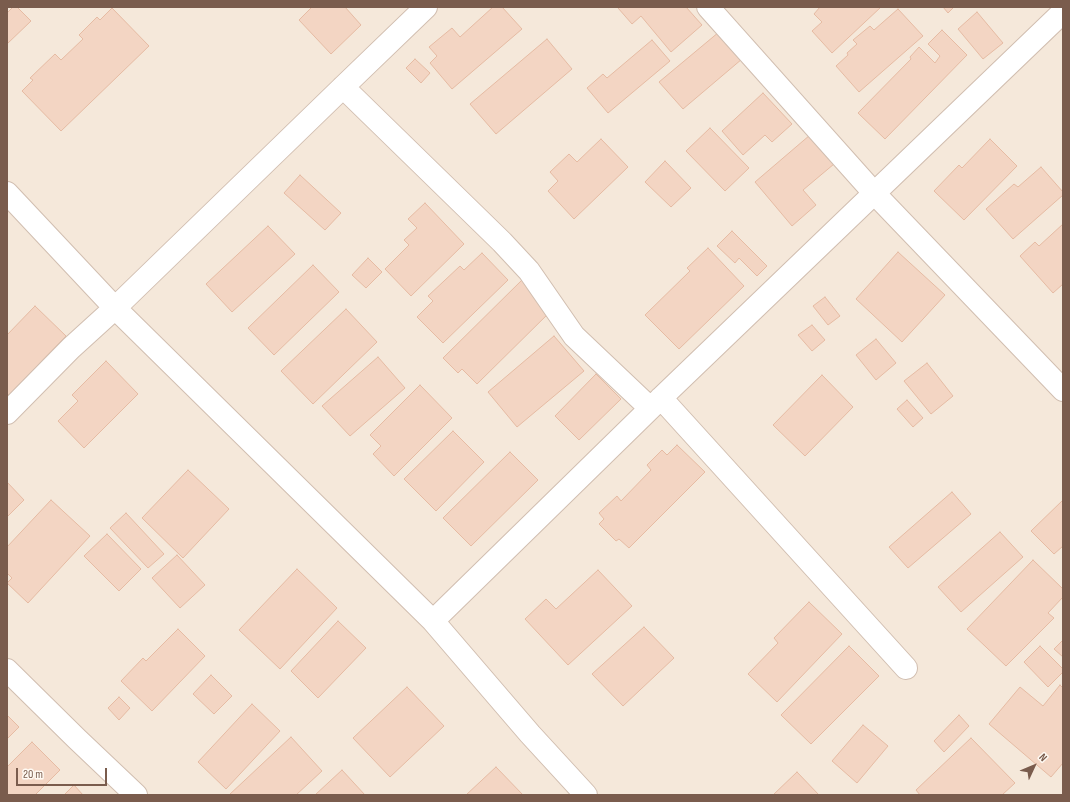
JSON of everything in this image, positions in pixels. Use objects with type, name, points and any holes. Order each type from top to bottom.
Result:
[{"type":"street","points":[[7,413],[71,348],[115,308],[426,7]]},
{"type":"street","points":[[708,7],[875,194],[1063,390]]},
{"type":"street","points":[[433,621],[656,403],[1063,12]]},
{"type":"street","points":[[343,87],[502,242],[529,271],[574,336],[656,403],[906,668]]},
{"type":"street","points":[[7,193],[115,308],[433,621],[530,734],[586,795]]},
{"type":"street","points":[[7,670],[136,795]]},
{"type":"shaded area","points":[[7,7],[1063,7],[1063,795],[7,795]]},
{"type":"building","points":[[13,7],[17,7],[31,21],[7,44],[7,13]]},
{"type":"building","points":[[312,7],[345,7],[361,25],[331,54],[299,20]]},
{"type":"building","points":[[493,7],[502,7],[522,29],[452,89],[430,63],[437,56],[429,47],[452,28],[460,37]]},
{"type":"building","points":[[686,7],[702,25],[671,52],[641,16],[632,24],[618,8]]},
{"type":"building","points":[[820,7],[881,7],[832,53],[812,31],[822,22],[814,14]]},
{"type":"building","points":[[943,7],[954,7],[948,13]]},
{"type":"building","points":[[112,8],[149,46],[61,131],[22,91],[33,80],[30,78],[55,54],[61,60],[83,39],[79,35],[97,17],[100,20]]},
{"type":"building","points":[[898,9],[923,36],[859,92],[836,66],[857,44],[853,40],[870,26],[874,30]]},
{"type":"building","points":[[977,12],[1003,43],[983,59],[958,29]]},
{"type":"building","points":[[942,30],[967,55],[885,139],[858,113],[911,59],[910,57],[919,47],[935,63],[940,56],[928,44]]},
{"type":"building","points":[[719,32],[742,59],[683,109],[659,82]]},
{"type":"building","points":[[547,39],[572,69],[496,134],[470,104]]},
{"type":"building","points":[[652,40],[670,61],[608,113],[587,88],[603,74],[607,78]]},
{"type":"building","points":[[415,59],[430,73],[421,83],[406,68]]},
{"type":"building","points":[[763,93],[792,124],[772,142],[765,135],[743,155],[722,131]]},
{"type":"building","points":[[710,128],[749,168],[725,191],[686,151]]},
{"type":"building","points":[[810,135],[834,164],[803,190],[816,205],[792,226],[755,182]]},
{"type":"building","points":[[601,139],[628,167],[574,219],[548,191],[558,181],[550,172],[569,154],[577,162]]},
{"type":"building","points":[[990,139],[1017,166],[964,220],[934,191],[959,165],[962,168]]},
{"type":"building","points":[[665,161],[691,188],[671,207],[645,182]]},
{"type":"building","points":[[1041,167],[1063,192],[1063,195],[1013,239],[986,209],[1014,184],[1018,187]]},
{"type":"building","points":[[300,175],[341,213],[325,230],[284,193]]},
{"type":"building","points":[[425,203],[464,244],[411,296],[385,269],[409,245],[404,240],[417,228],[408,219]]},
{"type":"building","points":[[1063,224],[1063,284],[1053,293],[1020,256],[1035,242],[1039,246]]},
{"type":"building","points":[[268,226],[295,254],[232,312],[206,284]]},
{"type":"building","points":[[732,231],[767,266],[757,276],[739,258],[735,263],[717,246]]},
{"type":"building","points":[[708,248],[744,286],[679,349],[645,315],[690,271],[687,268]]},
{"type":"building","points":[[898,252],[945,295],[902,342],[856,299]]},
{"type":"building","points":[[482,253],[508,280],[443,343],[417,317],[433,301],[428,296],[460,266],[464,270]]},
{"type":"building","points":[[368,258],[382,272],[366,288],[352,275]]},
{"type":"building","points":[[313,265],[339,292],[274,355],[248,328]]},
{"type":"building","points":[[522,280],[552,310],[477,384],[462,369],[458,373],[443,358]]},
{"type":"building","points":[[825,297],[840,316],[828,325],[813,306]]},
{"type":"building","points":[[35,306],[66,336],[9,395],[7,394],[7,335]]},
{"type":"building","points":[[346,309],[377,342],[313,404],[281,371]]},
{"type":"building","points":[[812,325],[825,340],[812,351],[798,335]]},
{"type":"building","points":[[554,336],[584,371],[517,427],[488,392]]},
{"type":"building","points":[[876,339],[896,363],[876,380],[856,355]]},
{"type":"building","points":[[378,357],[405,388],[350,436],[322,406]]},
{"type":"building","points":[[106,361],[138,394],[84,448],[58,421],[78,401],[72,395]]},
{"type":"building","points":[[927,363],[953,396],[931,414],[904,381]]},
{"type":"building","points":[[596,374],[621,399],[579,440],[555,416]]},
{"type":"building","points":[[822,375],[853,407],[805,456],[773,425]]},
{"type":"building","points":[[420,385],[452,418],[394,476],[373,454],[381,446],[370,435]]},
{"type":"building","points":[[907,400],[923,418],[913,427],[897,409]]},
{"type":"building","points":[[453,431],[484,462],[436,511],[404,479]]},
{"type":"building","points":[[677,445],[705,472],[629,548],[619,539],[616,541],[599,524],[604,519],[599,513],[617,496],[621,501],[651,470],[647,465],[662,450],[667,455]]},
{"type":"building","points":[[510,452],[538,480],[471,546],[443,518]]},
{"type":"building","points":[[188,470],[229,509],[183,558],[142,518]]},
{"type":"building","points":[[7,482],[24,500],[7,517]]},
{"type":"building","points":[[952,492],[971,514],[908,568],[889,547]]},
{"type":"building","points":[[51,500],[90,536],[28,603],[7,583],[12,578],[7,573],[7,547]]},
{"type":"building","points":[[1063,500],[1063,546],[1054,554],[1031,531]]},
{"type":"building","points":[[126,513],[164,554],[148,568],[110,528]]},
{"type":"building","points":[[1000,532],[1023,557],[961,612],[938,587]]},
{"type":"building","points":[[107,534],[141,569],[119,591],[84,556]]},
{"type":"building","points":[[177,555],[205,585],[180,608],[152,578]]},
{"type":"building","points":[[1033,560],[1063,589],[1063,597],[1048,613],[1054,618],[1006,666],[967,629]]},
{"type":"building","points":[[297,569],[337,608],[280,669],[239,630]]},
{"type":"building","points":[[598,570],[632,606],[568,665],[525,619],[546,599],[556,609]]},
{"type":"building","points":[[809,602],[842,634],[777,702],[748,674],[778,643],[774,638]]},
{"type":"building","points":[[338,621],[366,648],[318,698],[291,671]]},
{"type":"building","points":[[644,627],[674,658],[623,706],[592,674]]},
{"type":"building","points":[[178,629],[205,656],[152,711],[121,681],[143,658],[146,661]]},
{"type":"building","points":[[1063,640],[1063,657],[1054,649]]},
{"type":"building","points":[[849,646],[879,676],[811,744],[781,715]]},
{"type":"building","points":[[1040,646],[1063,669],[1063,672],[1048,687],[1024,662]]},
{"type":"building","points":[[211,675],[232,696],[214,714],[193,694]]},
{"type":"building","points":[[1060,685],[1063,688],[1063,763],[1051,777],[989,724],[1020,687],[1043,706]]},
{"type":"building","points":[[407,687],[444,726],[390,777],[353,738]]},
{"type":"building","points":[[119,697],[130,708],[119,720],[108,708]]},
{"type":"building","points":[[252,704],[280,731],[226,789],[198,762]]},
{"type":"building","points":[[7,715],[19,727],[7,739]]},
{"type":"building","points":[[959,715],[969,726],[944,752],[934,741]]},
{"type":"building","points":[[863,725],[888,746],[857,783],[832,761]]},
{"type":"building","points":[[291,737],[322,771],[296,795],[229,795]]},
{"type":"building","points":[[971,738],[1015,783],[1002,795],[920,795],[916,790]]},
{"type":"building","points":[[32,742],[60,770],[35,795],[7,795],[7,767]]},
{"type":"building","points":[[496,767],[523,795],[466,795]]},
{"type":"building","points":[[342,770],[365,795],[315,795]]},
{"type":"building","points":[[797,772],[819,795],[773,795]]},
{"type":"building","points":[[74,785],[83,795],[64,795]]}]
